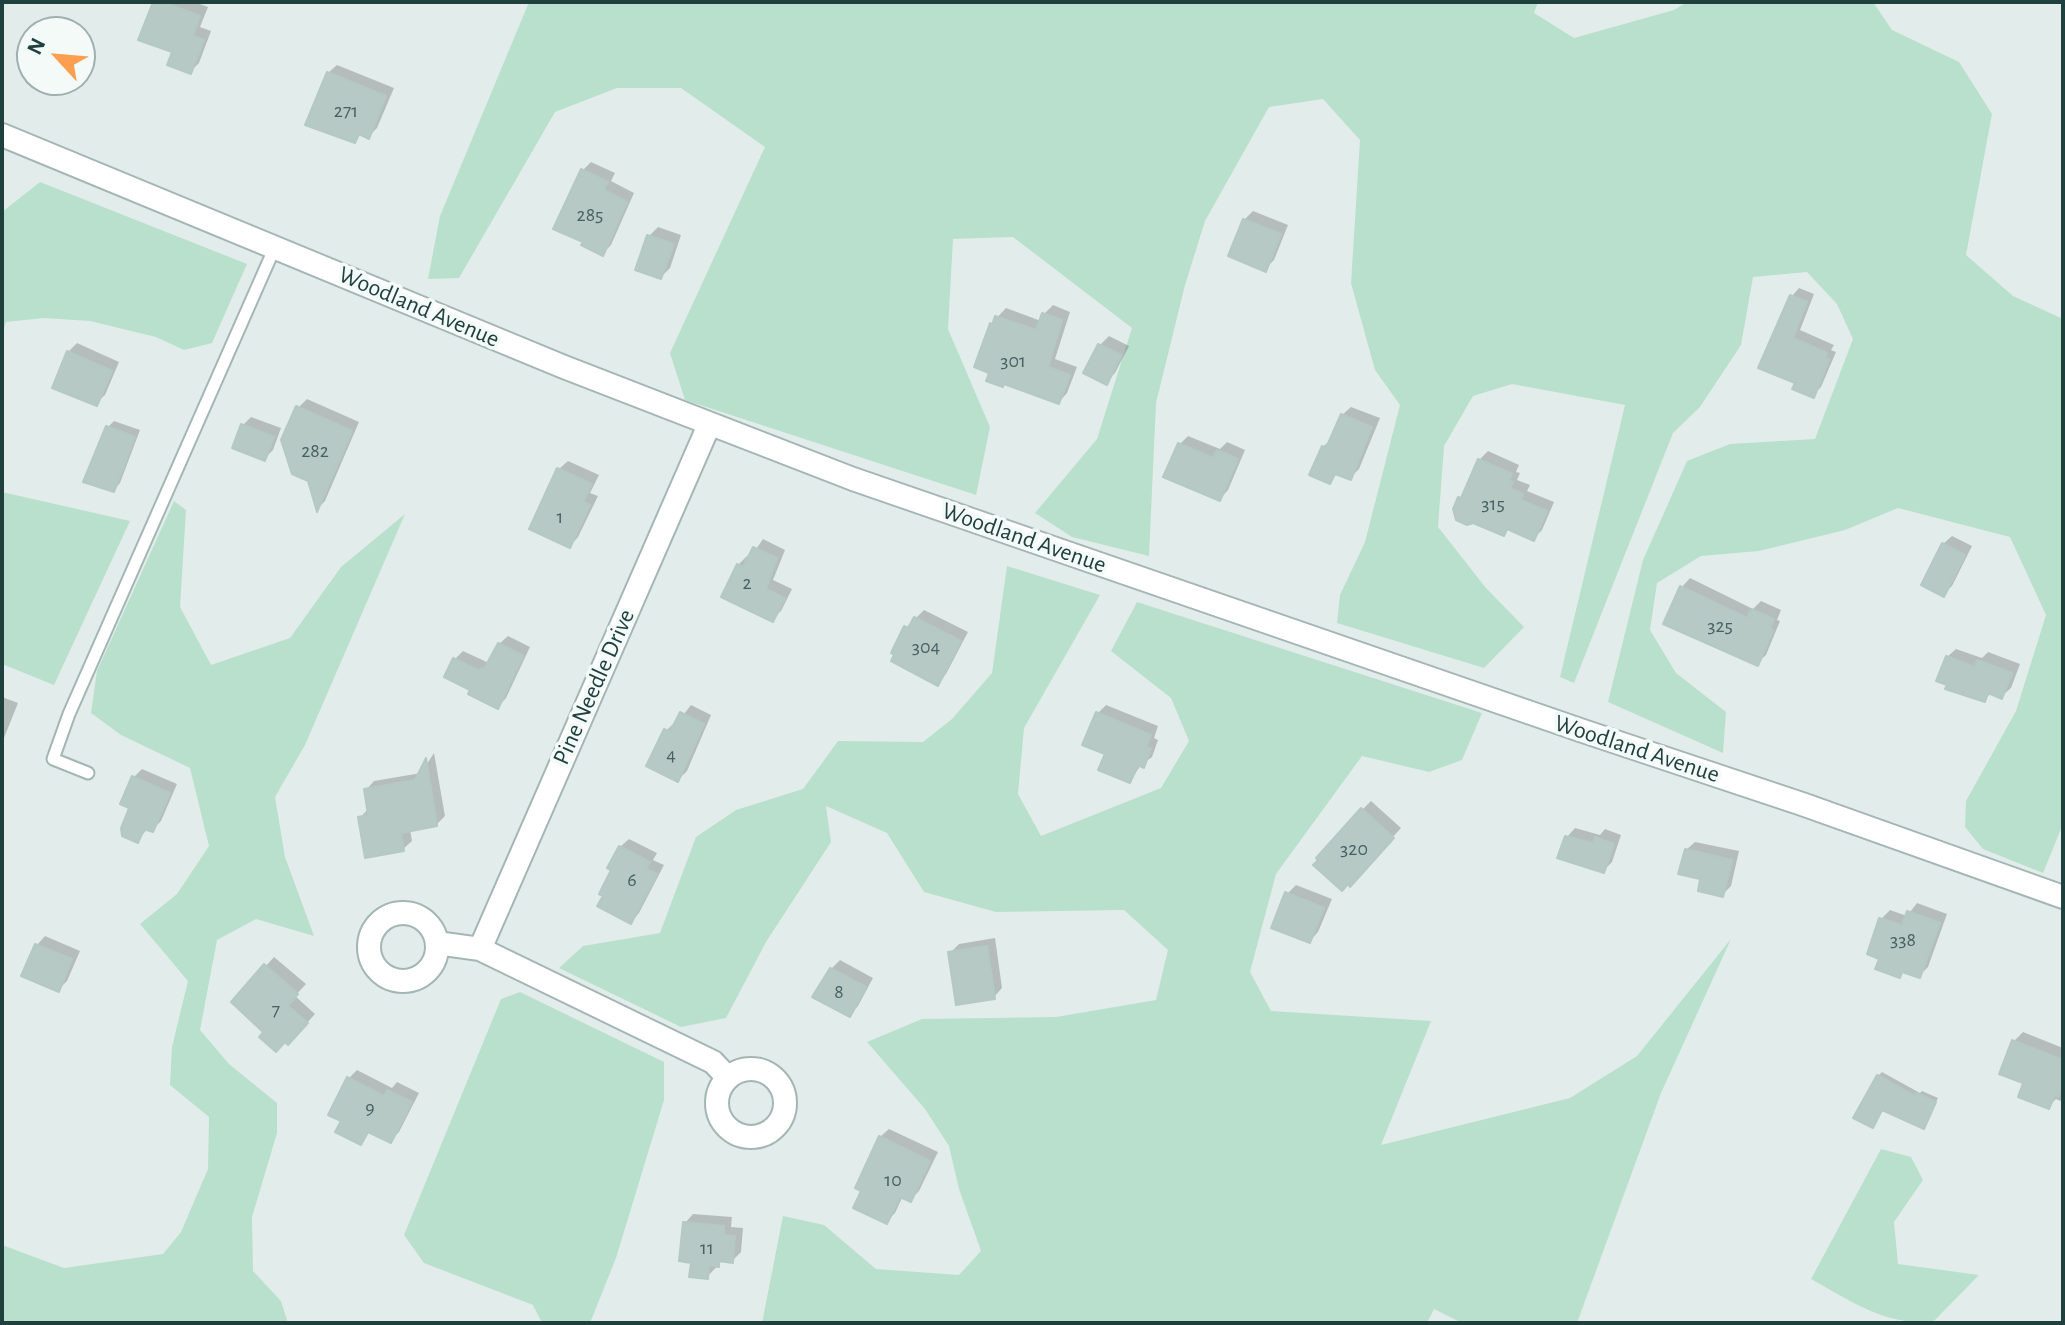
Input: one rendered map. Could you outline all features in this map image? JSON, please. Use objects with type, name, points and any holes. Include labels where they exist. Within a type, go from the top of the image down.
[{"type":"street","name":"Woodland Avenue","points":[[2,135],[709,425],[853,479],[1802,804],[2063,897]]},
{"type":"street","name":"Pine Needle Drive","points":[[480,949],[709,425]]},
{"type":"street","points":[[437,943],[480,949],[713,1062],[728,1078]]},
{"type":"lane","points":[[88,773],[53,759],[69,714],[276,247]]},
{"type":"green space","points":[[529,2],[1538,2],[1534,13],[1574,38],[1674,10],[1687,2],[1873,2],[1892,30],[1959,62],[1992,114],[1966,255],[2013,296],[2063,319],[2063,824],[2043,873],[1983,849],[1965,827],[1966,801],[2016,711],[2046,615],[2010,537],[1898,508],[1845,530],[1759,551],[1701,556],[1657,583],[1650,630],[1676,673],[1726,712],[1723,753],[1608,702],[1643,560],[1687,461],[1730,444],[1815,439],[1853,339],[1837,304],[1807,272],[1753,277],[1741,345],[1700,407],[1673,433],[1574,683],[1560,677],[1625,405],[1512,384],[1473,396],[1444,446],[1438,527],[1486,588],[1524,627],[1484,668],[1337,623],[1340,595],[1365,542],[1400,405],[1375,370],[1351,283],[1360,140],[1323,99],[1269,107],[1205,221],[1185,285],[1156,403],[1149,556],[1072,537],[1035,513],[1097,439],[1132,328],[1013,237],[953,239],[948,329],[990,427],[976,495],[685,400],[670,353],[765,147],[681,88],[617,88],[555,112],[459,278],[428,279],[440,216]]},
{"type":"green space","points":[[40,182],[247,264],[212,343],[184,350],[156,337],[90,321],[44,318],[6,322],[2,335],[2,212]]},
{"type":"green space","points":[[2,492],[130,521],[54,685],[2,664]]},
{"type":"green space","points":[[174,501],[186,510],[180,607],[211,665],[290,638],[341,567],[405,514],[305,745],[275,797],[285,857],[314,936],[256,919],[217,940],[200,1030],[229,1064],[277,1103],[277,1133],[252,1217],[253,1271],[281,1301],[288,1323],[2,1323],[2,1245],[64,1268],[163,1254],[181,1232],[208,1169],[209,1117],[170,1085],[172,1047],[188,981],[140,924],[177,894],[209,846],[190,768],[121,735],[91,713],[97,671]]},
{"type":"green space","points":[[1007,566],[1100,595],[1024,728],[1018,794],[1041,836],[1161,788],[1189,741],[1171,698],[1111,651],[1137,602],[1482,713],[1462,760],[1429,772],[1362,756],[1276,874],[1250,972],[1271,1011],[1431,1021],[1381,1145],[1570,1098],[1637,1056],[1731,939],[1661,1093],[1577,1323],[1462,1323],[1434,1309],[1427,1323],[762,1323],[783,1216],[824,1225],[876,1269],[959,1275],[981,1251],[959,1189],[949,1146],[925,1109],[867,1042],[922,1019],[1056,1017],[1156,1000],[1168,950],[1124,910],[996,912],[924,892],[887,833],[826,806],[831,842],[766,942],[726,1018],[681,1027],[559,968],[583,946],[660,933],[696,837],[736,810],[803,789],[838,741],[923,742],[952,719],[992,673]]},
{"type":"green space","points":[[520,992],[664,1062],[664,1100],[616,1258],[590,1323],[542,1323],[533,1305],[424,1263],[404,1235],[501,999]]},
{"type":"green space","points":[[1881,1149],[1911,1157],[1923,1180],[1894,1222],[1898,1264],[1979,1275],[1932,1323],[1898,1320],[1883,1315],[1811,1279]]},
{"type":"building","points":[[153,2],[163,2],[200,16],[193,36],[204,40],[191,74],[167,65],[172,52],[138,40]]},
{"type":"building","points":[[327,72],[386,96],[369,139],[359,134],[355,143],[305,125]]},
{"type":"building","points":[[581,169],[608,182],[604,190],[627,202],[603,256],[581,245],[583,242],[553,229]]},
{"type":"building","points":[[1243,219],[1281,234],[1266,272],[1228,256]]},
{"type":"building","points":[[647,235],[674,244],[661,279],[635,270]]},
{"type":"building","points":[[1790,295],[1807,302],[1793,338],[1827,353],[1825,358],[1829,360],[1814,398],[1792,389],[1795,383],[1758,368]]},
{"type":"building","points":[[1042,313],[1062,320],[1048,367],[1070,375],[1059,404],[1004,384],[1003,387],[986,381],[989,373],[974,367],[995,316],[1036,330]]},
{"type":"building","points":[[1098,344],[1121,355],[1107,385],[1083,373]]},
{"type":"building","points":[[67,351],[112,371],[97,406],[52,388]]},
{"type":"building","points":[[296,406],[352,431],[317,512],[308,481],[292,474],[281,440]]},
{"type":"building","points":[[1341,414],[1372,427],[1351,480],[1335,474],[1330,484],[1309,475],[1322,446],[1326,448]]},
{"type":"building","points":[[241,424],[274,437],[265,461],[232,448]]},
{"type":"building","points":[[106,426],[135,437],[114,492],[83,482]]},
{"type":"building","points":[[1178,443],[1213,458],[1217,450],[1238,459],[1220,501],[1163,477]]},
{"type":"building","points":[[1478,459],[1512,474],[1510,488],[1523,494],[1520,500],[1547,511],[1534,541],[1507,529],[1504,536],[1473,523],[1467,525],[1456,520],[1453,509]]},
{"type":"building","points":[[557,468],[592,484],[583,502],[590,505],[570,548],[529,529]]},
{"type":"building","points":[[1942,543],[1965,555],[1944,597],[1921,585]]},
{"type":"building","points":[[753,547],[777,558],[766,589],[785,598],[773,622],[721,597],[737,564],[743,567]]},
{"type":"building","points":[[1680,586],[1747,618],[1751,609],[1774,619],[1770,628],[1773,630],[1758,666],[1663,624]]},
{"type":"building","points":[[914,617],[961,641],[938,686],[891,661],[894,655],[891,653],[904,626],[908,628]]},
{"type":"building","points":[[498,643],[523,656],[498,709],[444,677],[453,658],[480,671],[484,669]]},
{"type":"building","points":[[1946,656],[1975,667],[1977,660],[2012,673],[2002,699],[1988,693],[1985,702],[1945,689],[1947,685],[1936,681]]},
{"type":"building","points":[[680,712],[704,724],[678,782],[646,766],[664,729],[670,732]]},
{"type":"building","points":[[1096,712],[1151,735],[1146,747],[1151,749],[1144,768],[1138,765],[1130,783],[1098,770],[1105,754],[1082,745]]},
{"type":"building","points":[[426,758],[437,826],[401,833],[404,851],[365,858],[358,817],[368,815],[364,789],[415,780]]},
{"type":"building","points":[[132,776],[170,793],[153,832],[144,829],[138,843],[122,836],[121,828],[129,808],[120,804]]},
{"type":"building","points":[[1361,808],[1394,838],[1350,887],[1348,884],[1342,891],[1313,865]]},
{"type":"building","points":[[1565,836],[1593,843],[1595,837],[1614,844],[1604,873],[1557,858]]},
{"type":"building","points":[[619,846],[650,862],[646,869],[657,874],[631,924],[597,906],[603,896],[599,894],[611,870],[607,868]]},
{"type":"building","points":[[1685,849],[1732,860],[1723,897],[1698,891],[1700,879],[1678,874]]},
{"type":"building","points":[[1285,892],[1324,908],[1310,943],[1271,928]]},
{"type":"building","points":[[1907,911],[1940,923],[1920,978],[1902,972],[1900,978],[1875,969],[1879,959],[1867,954],[1879,918],[1902,925]]},
{"type":"building","points":[[35,944],[72,959],[59,992],[21,976]]},
{"type":"building","points":[[987,946],[995,999],[956,1005],[948,952]]},
{"type":"building","points":[[264,964],[298,994],[288,1006],[308,1023],[288,1045],[285,1042],[276,1052],[259,1037],[263,1032],[231,1002]]},
{"type":"building","points":[[830,968],[866,987],[850,1017],[812,997]]},
{"type":"building","points":[[2012,1040],[2063,1060],[2063,1084],[2049,1109],[2018,1097],[2023,1083],[1999,1074]]},
{"type":"building","points":[[1877,1075],[1915,1096],[1916,1093],[1936,1102],[1924,1129],[1882,1110],[1873,1128],[1853,1118]]},
{"type":"building","points":[[347,1077],[384,1096],[387,1090],[412,1102],[391,1143],[368,1132],[361,1145],[335,1132],[341,1121],[328,1115]]},
{"type":"building","points":[[879,1136],[930,1161],[911,1202],[900,1197],[887,1224],[853,1208],[861,1191],[855,1188]]},
{"type":"building","points":[[683,1222],[724,1226],[724,1235],[735,1236],[733,1263],[719,1261],[719,1267],[709,1266],[708,1279],[689,1277],[691,1263],[679,1261]]}]
